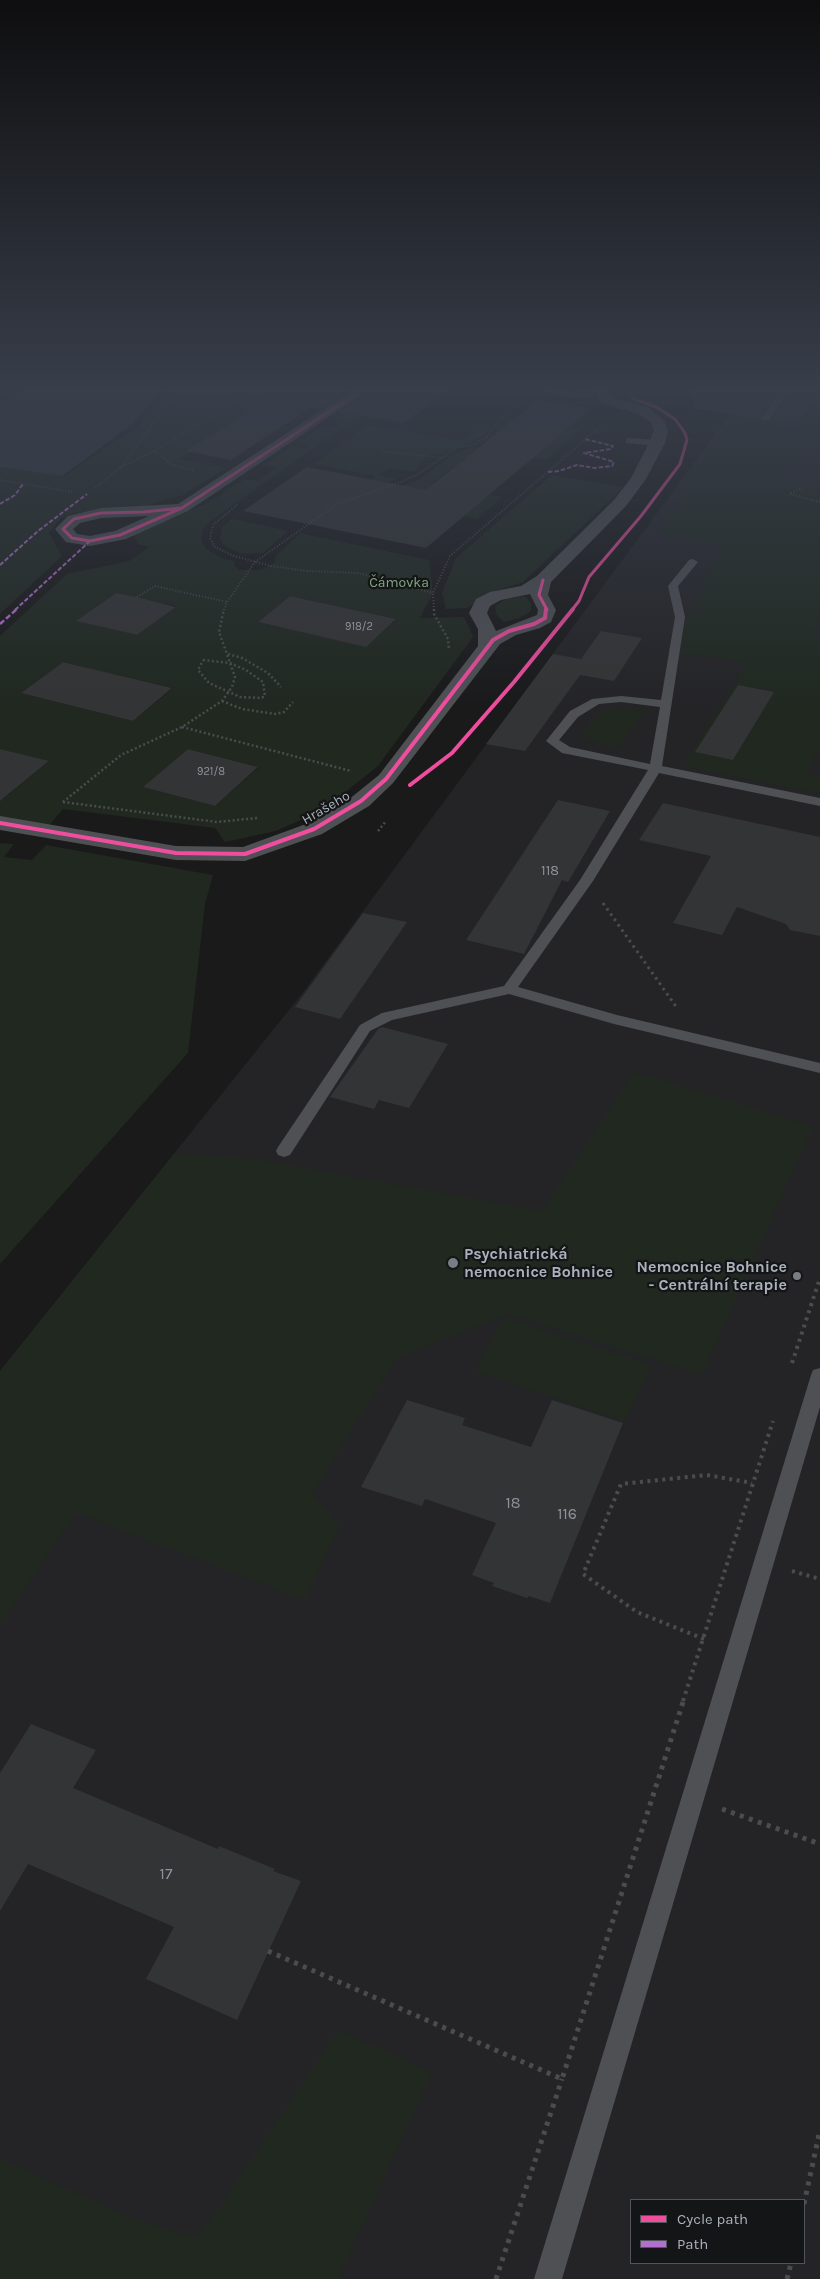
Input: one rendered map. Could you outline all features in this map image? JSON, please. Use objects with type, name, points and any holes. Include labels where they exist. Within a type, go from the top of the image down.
[{"type":"street","points":[[182,508],[144,512],[101,513],[74,520],[64,529],[72,538],[90,541],[120,535],[182,508],[200,496]]},
{"type":"street","points":[[487,645],[487,629],[478,613],[482,603],[496,596],[526,590],[543,580],[626,496]]},
{"type":"street","name":"Hrašeho","points":[[0,823],[176,853],[245,854],[287,840],[338,816],[386,779],[487,645],[500,635],[534,624],[545,618],[547,610],[539,595],[543,580]]},
{"type":"lane","points":[[509,988],[586,880],[656,767],[680,617],[673,586],[693,562]]},
{"type":"lane","points":[[666,704],[621,699],[596,701],[574,714],[552,741],[566,750],[820,802]]},
{"type":"lane","points":[[284,1151],[366,1028],[387,1016],[509,988],[614,1019],[698,1037],[820,1068]]},
{"type":"lane","points":[[548,2279],[819,1380]]},
{"type":"path","points":[[259,818],[218,822],[63,802],[121,755],[182,726],[222,701],[235,677],[219,632],[227,602],[255,562],[336,504],[359,496]]},
{"type":"path","points":[[799,496],[820,502]]},
{"type":"path","points":[[243,502],[213,525],[210,538],[215,547],[234,556],[255,562],[307,571],[358,573],[433,593]]},
{"type":"path","points":[[137,597],[154,586],[227,602]]},
{"type":"path","points":[[227,654],[242,658],[268,673],[281,687]]},
{"type":"path","points":[[203,660],[230,663],[246,670],[263,682],[266,691],[265,696],[251,699],[228,693],[210,683],[198,670],[203,660]]},
{"type":"path","points":[[222,701],[242,709],[275,714],[284,712],[292,702]]},
{"type":"path","points":[[182,726],[356,772],[348,778]]},
{"type":"path","points":[[586,880],[698,1037]]},
{"type":"path","points":[[791,1365],[820,1278]]},
{"type":"path","points":[[496,2279],[704,1639],[776,1410]]},
{"type":"path","points":[[736,1652],[637,1612],[583,1574],[620,1484],[707,1475],[785,1489]]},
{"type":"path","points":[[692,1798],[820,1844]]},
{"type":"path","points":[[268,1951],[562,2079]]},
{"type":"path","points":[[805,2199],[820,2130]]},
{"type":"path","points":[[787,2279],[791,2264]]},
{"type":"shaded area","name":"Psychiatrická nemocnice Bohnice","points":[[669,496],[820,496],[820,2279],[0,2279],[0,1371],[301,995]]},
{"type":"green space","points":[[0,496],[178,496],[145,506],[144,508],[74,513],[61,518],[49,533],[62,556],[0,614]]},
{"type":"green space","name":"Čámovka","points":[[218,496],[245,496],[209,522],[203,529],[201,539],[206,549],[224,559],[234,561],[235,566],[239,570],[260,570],[268,567],[274,563],[276,556],[300,533],[429,560],[433,593],[420,618],[464,617],[473,637],[378,766],[323,810],[276,831],[225,842],[215,828],[63,809],[45,830],[0,822],[0,798],[3,799],[48,762],[0,749],[0,636],[67,574],[129,561],[149,547],[138,544],[133,535],[210,502]],"holes":[[[116,593],[176,606],[176,607],[137,635],[77,621]],[[290,596],[395,619],[396,620],[366,646],[258,622]],[[63,662],[172,688],[172,689],[133,721],[21,693]],[[188,749],[258,767],[258,768],[215,806],[144,787]]]},
{"type":"green space","points":[[372,496],[502,497],[477,519],[367,498]]},
{"type":"green space","points":[[527,496],[614,496],[523,582],[490,593],[467,608],[446,609],[442,593],[456,558]]},
{"type":"green space","points":[[683,496],[820,496],[820,616],[812,633],[820,635],[820,747],[806,774],[820,777],[820,794],[683,766],[746,664],[671,650],[723,545],[660,534]],"holes":[[[738,685],[773,692],[734,760],[695,752]]]},
{"type":"green space","points":[[232,519],[288,531],[263,553],[242,554],[223,545],[220,538],[222,527]]},
{"type":"green space","points":[[525,596],[531,604],[531,611],[520,618],[504,622],[496,614],[495,606],[506,599]]},
{"type":"green space","points":[[607,709],[645,710],[617,749],[583,737],[590,723]]},
{"type":"green space","points":[[0,843],[14,844],[4,857],[32,860],[46,845],[213,875],[205,904],[188,1053],[0,1264]]},
{"type":"green space","points":[[634,1072],[813,1126],[702,1375],[509,1314],[397,1358],[312,1494],[340,1526],[305,1600],[76,1513],[0,1624],[0,1371],[174,1154],[255,1159],[542,1211]]},
{"type":"green space","points":[[504,1317],[651,1365],[625,1422],[475,1371]]},
{"type":"green space","points":[[338,2030],[432,2072],[338,2279],[0,2279],[0,2159],[137,2220],[198,2238]]},
{"type":"building","points":[[264,496],[487,496],[426,548],[243,511]]},
{"type":"building","points":[[116,593],[176,607],[137,635],[76,621]]},
{"type":"building","points":[[290,596],[396,619],[366,647],[258,622]]},
{"type":"building","points":[[601,631],[642,638],[614,681],[580,675],[525,751],[486,744],[553,654],[581,659]]},
{"type":"building","points":[[63,662],[172,688],[133,721],[21,693]]},
{"type":"building","points":[[738,685],[774,692],[733,760],[695,752]]},
{"type":"building","points":[[0,749],[49,761],[0,801]]},
{"type":"building","points":[[188,749],[258,767],[215,806],[143,787]]},
{"type":"building","points":[[558,800],[610,811],[568,882],[562,880],[524,954],[466,940]]},
{"type":"building","points":[[663,803],[820,837],[820,936],[790,930],[786,924],[737,907],[722,935],[673,923],[711,856],[639,840]]},
{"type":"building","points":[[363,913],[407,922],[340,1019],[295,1007]]},
{"type":"building","points":[[382,1027],[448,1044],[409,1108],[379,1100],[374,1109],[330,1097],[378,1029]]},
{"type":"building","points":[[407,1400],[465,1418],[462,1425],[531,1447],[552,1400],[623,1423],[550,1603],[529,1596],[527,1598],[492,1586],[494,1583],[472,1575],[496,1523],[425,1499],[422,1506],[361,1487]]},
{"type":"building","points":[[31,1724],[96,1750],[73,1788],[218,1849],[219,1846],[275,1869],[273,1871],[301,1881],[237,2020],[146,1979],[174,1927],[28,1864],[0,1911],[0,1773]]},
{"type":"marked path","points":[[0,504],[13,496]]},
{"type":"marked path","points":[[0,565],[38,531],[84,496]]},
{"type":"marked path","points":[[0,624],[90,541]]},
{"type":"cycle path","points":[[182,508],[200,496]]},
{"type":"cycle path","points":[[410,785],[452,753],[514,682],[579,601],[589,577],[656,496]]},
{"type":"cycle path","points":[[182,508],[120,535],[90,541],[72,538],[63,529],[74,519],[101,513],[144,512],[182,508]]},
{"type":"cycle path","points":[[0,823],[176,853],[245,854],[314,829],[361,801],[386,779],[493,640],[509,631],[534,624],[545,618],[547,610],[539,595],[543,580]]},
{"type":"place","name":"Psychiatrická nemocnice Bohnice","points":[[453,1263]]},
{"type":"place","name":"Nemocnice Bohnice - Centrální terapie","points":[[797,1276]]}]
